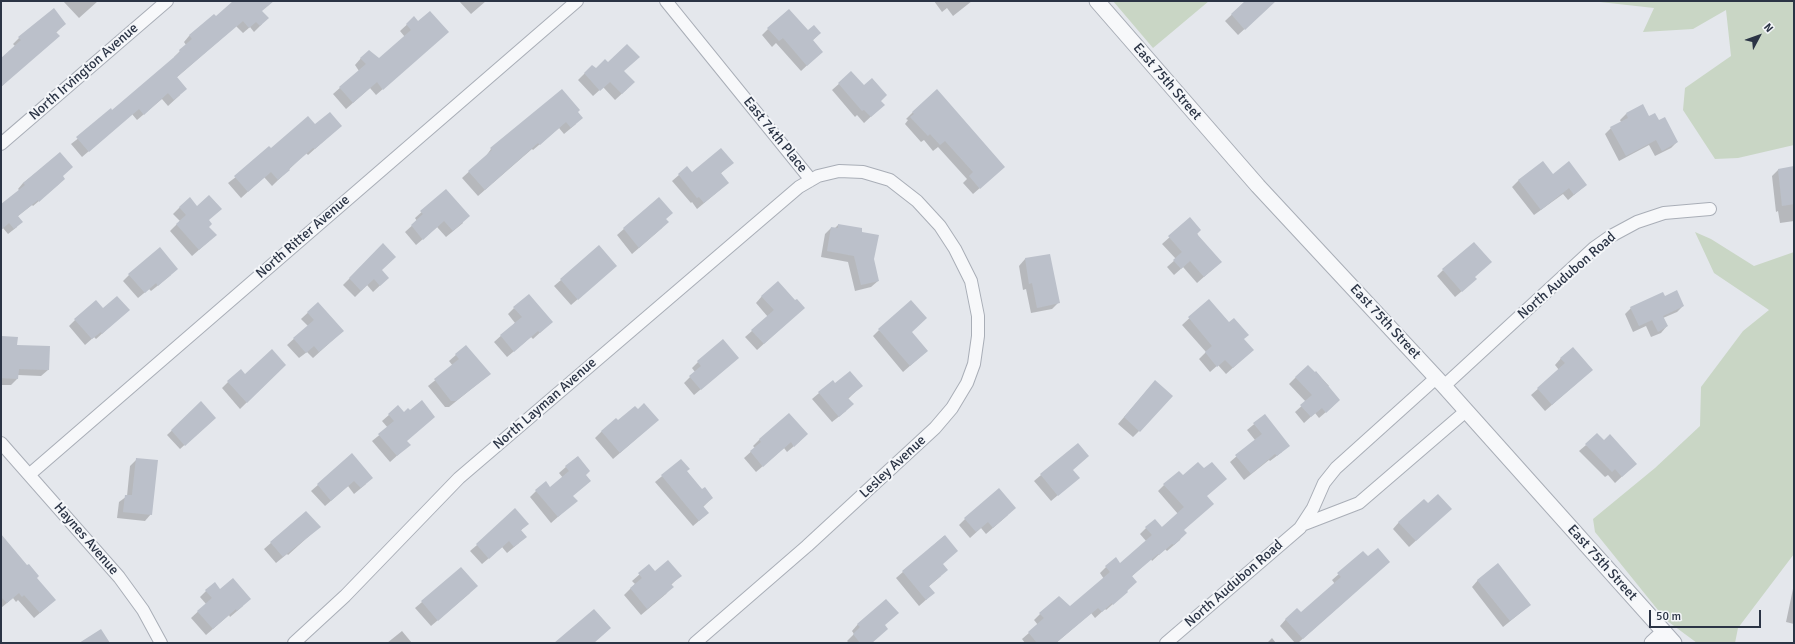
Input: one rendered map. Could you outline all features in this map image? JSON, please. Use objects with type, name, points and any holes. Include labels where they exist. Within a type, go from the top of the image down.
[{"type":"street","name":"North Irvington Avenue","points":[[1,144],[167,1]]},
{"type":"street","name":"North Ritter Avenue","points":[[30,474],[576,1]]},
{"type":"street","name":"East 74th Place","points":[[666,1],[811,180],[832,173],[853,171],[890,180],[917,200],[948,238]]},
{"type":"street","name":"East 75th Street","points":[[1097,1],[1258,186],[1466,410],[1669,638]]},
{"type":"street","name":"North Layman Avenue","points":[[294,643],[345,596],[459,478],[772,209],[799,187],[811,180]]},
{"type":"street","name":"North Audubon Road","points":[[1166,643],[1302,526],[1313,508],[1324,483],[1336,468],[1440,382],[1594,248],[1611,236],[1636,222],[1664,213],[1710,209]]},
{"type":"street","name":"Lesley Avenue","points":[[695,643],[808,546],[935,428],[960,396],[975,357],[978,336],[978,316],[971,281],[948,238]]},
{"type":"street","name":"North Audubon Road","points":[[1302,526],[1359,503],[1466,410]]},
{"type":"street","name":"Haynes Avenue","points":[[1,443],[30,474],[119,577],[143,610],[160,643]]},
{"type":"street","points":[[1652,643],[1669,638]]},
{"type":"green space","points":[[1113,1],[1209,1],[1153,48]]},
{"type":"green space","points":[[1591,1],[1794,1],[1794,145],[1738,158],[1715,159],[1683,110],[1685,88],[1731,56],[1726,10],[1693,29],[1643,32],[1654,8]]},
{"type":"green space","points":[[1695,232],[1711,239],[1754,266],[1794,252],[1794,554],[1738,628],[1735,643],[1697,643],[1666,620],[1595,532],[1593,519],[1655,468],[1700,426],[1701,387],[1743,331],[1769,310],[1714,273]]},
{"type":"building","points":[[233,1],[274,1],[262,11],[269,18],[260,26],[256,22],[249,28],[243,21],[177,77],[187,89],[174,100],[168,93],[144,115],[139,109],[89,152],[76,137],[111,108],[112,110],[180,52],[179,50],[192,39],[189,35],[214,14],[216,16]]},
{"type":"building","points":[[1245,1],[1276,1],[1245,30],[1231,14]]},
{"type":"building","points":[[54,8],[66,24],[56,32],[60,36],[1,87],[1,58],[21,40],[18,37]]},
{"type":"building","points":[[789,9],[808,30],[814,25],[821,33],[813,40],[823,52],[807,66],[783,38],[779,41],[767,28]]},
{"type":"building","points":[[430,11],[449,32],[383,90],[377,82],[353,103],[339,87],[366,64],[360,58],[369,50],[379,58],[411,30],[406,24],[414,16],[418,21]]},
{"type":"building","points":[[627,44],[640,57],[624,71],[635,82],[622,94],[610,82],[600,91],[584,73],[592,65],[596,68],[605,59],[608,62]]},
{"type":"building","points":[[851,71],[864,85],[872,78],[887,95],[881,101],[885,105],[871,117],[864,110],[862,111],[838,83]]},
{"type":"building","points":[[562,89],[580,110],[578,112],[583,118],[571,128],[566,122],[540,145],[538,143],[485,190],[468,171],[492,150],[490,148]]},
{"type":"building","points":[[937,89],[1005,167],[980,189],[969,176],[973,172],[945,141],[940,145],[930,134],[928,136],[910,117],[914,114],[912,112]]},
{"type":"building","points":[[1643,104],[1649,116],[1655,113],[1659,120],[1665,117],[1678,142],[1662,151],[1656,140],[1626,156],[1610,127],[1628,118],[1626,113]]},
{"type":"building","points":[[330,112],[342,126],[315,149],[313,148],[278,180],[271,172],[248,192],[234,176],[269,146],[271,148],[308,116],[315,124]]},
{"type":"building","points":[[721,148],[734,163],[721,173],[729,183],[704,203],[699,197],[697,198],[678,174],[687,166],[692,172]]},
{"type":"building","points":[[60,152],[73,167],[63,176],[65,179],[39,202],[38,200],[18,216],[23,222],[14,229],[9,223],[1,230],[1,204],[25,185],[23,183]]},
{"type":"building","points":[[1543,161],[1553,174],[1569,161],[1587,185],[1574,195],[1569,188],[1541,210],[1518,180]]},
{"type":"building","points":[[1794,166],[1794,204],[1782,206],[1778,169]]},
{"type":"building","points":[[446,189],[470,216],[453,231],[444,221],[423,240],[411,225],[423,214],[420,211]]},
{"type":"building","points":[[209,195],[222,209],[209,220],[212,224],[209,227],[217,235],[199,250],[176,224],[186,215],[179,207],[190,197],[197,206]]},
{"type":"building","points":[[659,197],[673,213],[666,219],[669,222],[639,248],[623,228]]},
{"type":"building","points":[[1190,217],[1201,230],[1197,234],[1222,262],[1204,277],[1190,261],[1181,269],[1173,260],[1182,252],[1168,236]]},
{"type":"building","points":[[838,224],[862,228],[862,232],[879,235],[874,259],[879,281],[861,285],[854,256],[827,251],[831,227],[838,228]]},
{"type":"building","points":[[1474,242],[1492,262],[1475,277],[1477,279],[1462,292],[1442,269]]},
{"type":"building","points":[[383,243],[396,257],[382,270],[389,278],[380,286],[374,279],[361,291],[349,278]]},
{"type":"building","points":[[599,245],[617,266],[578,300],[560,279]]},
{"type":"building","points":[[160,247],[178,269],[158,286],[156,283],[145,293],[128,274]]},
{"type":"building","points":[[1050,254],[1060,303],[1037,308],[1032,283],[1029,284],[1025,258]]},
{"type":"building","points":[[778,281],[795,300],[797,299],[805,308],[764,344],[751,330],[774,310],[761,296]]},
{"type":"building","points":[[1677,290],[1684,306],[1663,316],[1668,326],[1658,332],[1652,320],[1639,326],[1630,307],[1663,292],[1665,296]]},
{"type":"building","points":[[529,294],[553,322],[540,333],[538,331],[514,352],[500,335],[522,317],[513,307]]},
{"type":"building","points":[[117,296],[130,310],[102,334],[101,332],[92,339],[74,319],[96,300],[103,308]]},
{"type":"building","points":[[1209,299],[1229,322],[1234,318],[1249,335],[1244,339],[1254,350],[1233,368],[1225,360],[1217,367],[1205,352],[1212,346],[1188,317]]},
{"type":"building","points":[[911,300],[927,318],[912,332],[928,351],[910,366],[878,329]]},
{"type":"building","points":[[318,302],[344,331],[319,352],[314,346],[306,353],[293,338],[314,320],[307,312]]},
{"type":"building","points":[[2,336],[18,337],[17,345],[50,346],[49,370],[19,369],[18,379],[1,378]]},
{"type":"building","points":[[723,339],[739,358],[701,390],[689,376],[701,366],[697,361]]},
{"type":"building","points":[[466,345],[491,374],[456,401],[451,401],[434,379],[459,359],[455,354]]},
{"type":"building","points":[[1573,347],[1593,370],[1552,405],[1537,388],[1565,363],[1560,358]]},
{"type":"building","points":[[272,349],[286,365],[247,403],[227,381],[241,369],[245,374]]},
{"type":"building","points":[[1308,365],[1315,372],[1316,371],[1340,400],[1326,413],[1322,408],[1311,417],[1300,405],[1312,395],[1295,377]]},
{"type":"building","points":[[850,371],[863,386],[848,398],[854,404],[839,417],[818,392],[833,380],[835,383]]},
{"type":"building","points":[[1155,380],[1173,396],[1140,432],[1124,417]]},
{"type":"building","points":[[422,400],[435,417],[407,441],[411,445],[397,456],[378,434],[394,421],[388,414],[398,405],[404,412],[408,408],[410,410]]},
{"type":"building","points":[[201,401],[216,418],[185,446],[171,430]]},
{"type":"building","points":[[644,403],[659,420],[620,453],[601,431],[616,418],[618,420],[635,406],[638,409]]},
{"type":"building","points":[[789,413],[808,434],[794,447],[791,442],[763,467],[750,451],[761,442],[759,439]]},
{"type":"building","points":[[1265,414],[1290,446],[1277,456],[1275,454],[1251,474],[1235,455],[1262,434],[1253,423]]},
{"type":"building","points":[[1597,433],[1604,440],[1610,434],[1637,464],[1622,477],[1615,469],[1612,472],[1585,444]]},
{"type":"building","points":[[1078,443],[1089,456],[1073,470],[1080,478],[1058,496],[1040,474]]},
{"type":"building","points":[[352,453],[373,478],[361,488],[354,481],[331,501],[317,484]]},
{"type":"building","points":[[578,456],[590,471],[586,475],[591,481],[573,496],[578,501],[558,517],[535,490],[546,481],[550,487],[569,471],[565,466]]},
{"type":"building","points":[[136,458],[158,460],[152,515],[123,512],[125,495],[132,495]]},
{"type":"building","points":[[681,459],[690,469],[687,471],[702,489],[705,487],[713,498],[703,506],[709,513],[699,521],[661,475]]},
{"type":"building","points":[[1198,462],[1204,468],[1212,462],[1227,479],[1207,496],[1214,504],[1184,530],[1187,533],[1174,545],[1172,544],[1159,555],[1158,554],[1132,576],[1137,582],[1113,605],[1112,603],[1102,612],[1098,608],[1056,643],[1037,643],[1028,632],[1044,618],[1039,613],[1059,596],[1070,606],[1110,572],[1105,566],[1116,557],[1120,563],[1152,535],[1145,527],[1155,519],[1162,527],[1184,507],[1163,484],[1179,471],[1183,475]]},
{"type":"building","points":[[999,488],[1016,508],[993,528],[988,522],[976,532],[964,518]]},
{"type":"building","points":[[1438,494],[1452,509],[1416,541],[1398,522],[1424,499],[1428,503]]},
{"type":"building","points":[[515,508],[529,524],[521,530],[527,537],[514,547],[509,541],[489,559],[476,544]]},
{"type":"building","points":[[306,511],[321,527],[283,557],[270,542]]},
{"type":"building","points":[[1,534],[27,565],[29,564],[39,576],[37,578],[56,600],[40,613],[24,595],[22,597],[19,593],[7,603],[1,597]]},
{"type":"building","points":[[945,535],[958,551],[943,564],[948,570],[929,586],[935,593],[926,600],[902,571]]},
{"type":"building","points":[[1378,548],[1390,562],[1303,639],[1285,619],[1297,608],[1301,612],[1341,577],[1337,573],[1363,551],[1368,556]]},
{"type":"building","points":[[668,560],[682,576],[671,584],[674,587],[647,609],[630,588],[642,578],[638,573],[649,564],[655,571]]},
{"type":"building","points":[[1498,563],[1531,605],[1510,621],[1477,580]]},
{"type":"building","points":[[461,567],[478,586],[438,621],[421,601]]},
{"type":"building","points":[[233,578],[251,599],[237,611],[236,609],[213,629],[197,611],[212,598],[205,590],[215,582],[220,589]]},
{"type":"building","points":[[886,599],[899,613],[885,625],[888,629],[872,643],[860,643],[853,634],[860,627],[857,624]]},
{"type":"building","points":[[594,609],[611,628],[594,643],[554,643]]},
{"type":"building","points":[[101,629],[110,643],[79,643]]}]
